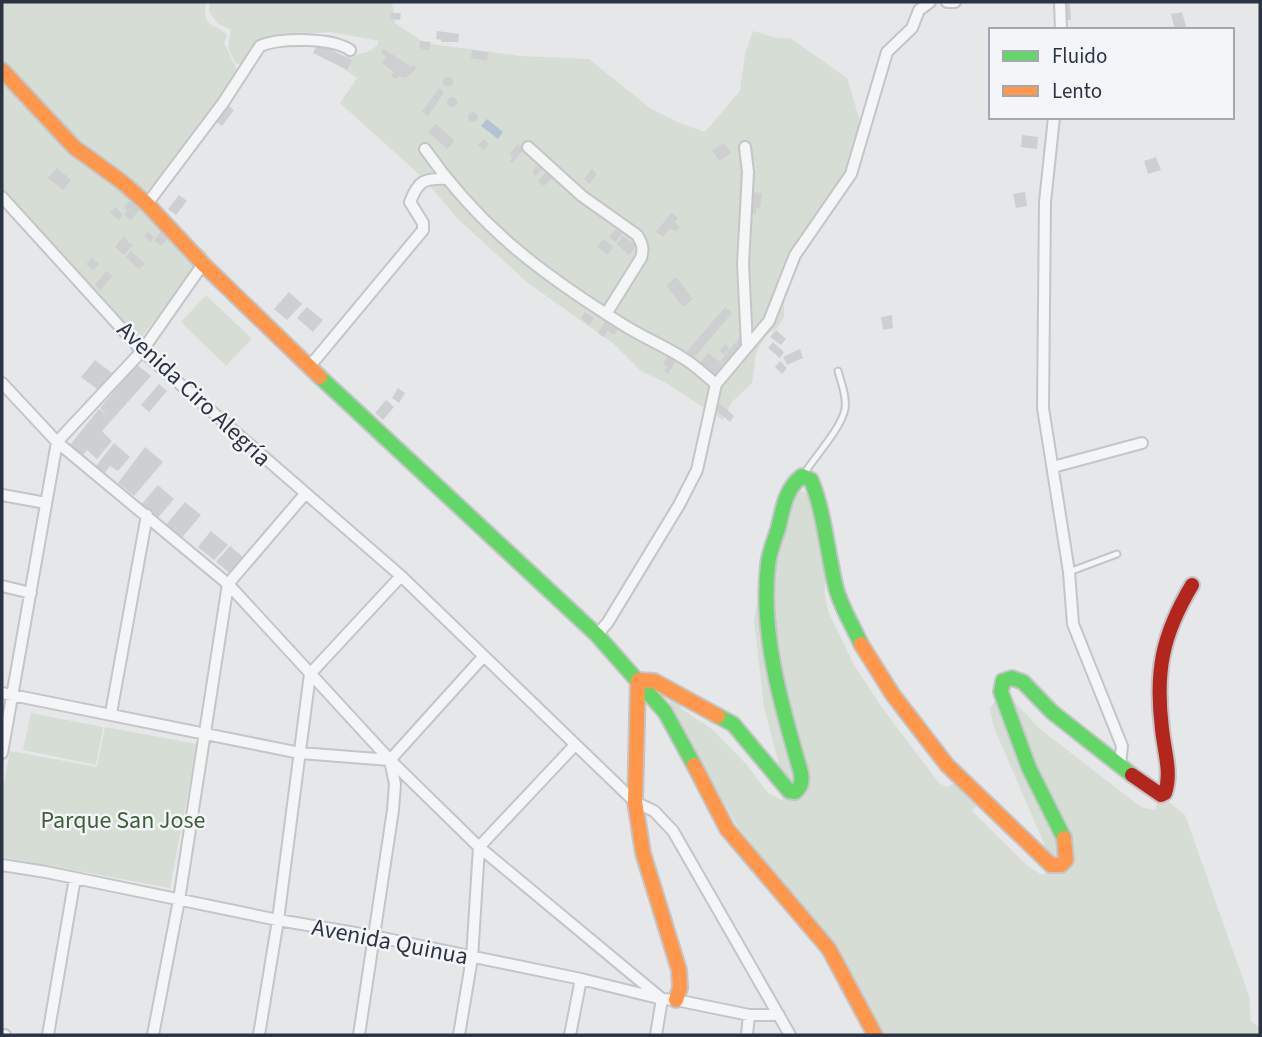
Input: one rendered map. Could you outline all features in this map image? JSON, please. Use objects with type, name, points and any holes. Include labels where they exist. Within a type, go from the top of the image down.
[{"type":"street","points":[[597,635],[608,622],[680,505],[697,470],[716,384],[769,321],[794,256],[851,174],[887,52],[912,27],[919,10],[930,2]]},
{"type":"street","points":[[947,2],[955,2]]},
{"type":"street","points":[[1060,2],[1061,28]]},
{"type":"street","points":[[147,204],[223,103],[260,46],[306,40],[350,50]]},
{"type":"street","points":[[2,70],[74,147],[147,204],[203,264],[597,635],[638,680],[665,712],[727,829],[829,949],[875,1035]]},
{"type":"street","points":[[1054,119],[1045,214],[1043,395],[1069,572],[1073,624],[1122,746],[1120,765]]},
{"type":"street","points":[[527,147],[582,196],[637,235],[642,242],[641,258],[606,314]]},
{"type":"street","points":[[745,147],[748,172],[743,264],[747,345]]},
{"type":"street","points":[[425,149],[446,179],[503,240],[548,275],[606,314],[683,358],[716,384]]},
{"type":"street","points":[[310,366],[423,230],[424,223],[410,202],[419,185],[427,179],[446,179]]},
{"type":"street","name":"Avenida Ciro Alegría","points":[[4,203],[142,351],[401,576],[635,802],[654,811],[673,831],[790,1035]]},
{"type":"street","points":[[2,753],[8,694],[31,593],[57,442],[142,351],[203,264]]},
{"type":"street","points":[[2,383],[57,442],[228,584],[390,760],[479,847],[669,999]]},
{"type":"street","points":[[1053,467],[1142,443]]},
{"type":"street","points":[[638,680],[654,681],[733,724],[789,791],[795,792],[799,789],[803,782],[802,773],[786,717],[767,598],[768,564],[783,505],[792,485],[802,476],[811,480],[820,502],[825,541],[843,608],[892,695],[947,765],[1051,865],[1061,865],[1066,860],[1066,847],[1055,818],[1034,778],[1001,692],[1003,681],[1012,678],[1023,682],[1052,712],[1161,795],[1168,789],[1169,781],[1158,702],[1163,647],[1167,633],[1192,585]]},
{"type":"street","points":[[153,1035],[179,900],[228,584],[305,494]]},
{"type":"street","points":[[2,495],[46,503]]},
{"type":"street","points":[[111,713],[147,515]]},
{"type":"street","points":[[259,1035],[278,920],[310,674],[401,576]]},
{"type":"street","points":[[2,586],[31,593]]},
{"type":"street","points":[[390,760],[483,657]]},
{"type":"street","points":[[638,680],[635,802],[643,853],[679,970],[680,988],[669,999],[656,1035]]},
{"type":"street","points":[[8,694],[300,753],[390,760]]},
{"type":"street","points":[[459,1035],[472,958],[479,847],[575,745]]},
{"type":"street","points":[[359,1035],[396,784],[390,760]]},
{"type":"street","name":"Avenida Quinua","points":[[2,865],[278,920],[373,936],[749,1015],[779,1015]]},
{"type":"street","points":[[48,1035],[75,878]]},
{"type":"street","points":[[570,1035],[581,979]]},
{"type":"street","points":[[747,1035],[749,1015]]},
{"type":"lane","points":[[802,476],[837,427],[845,409],[838,371]]},
{"type":"lane","points":[[1069,572],[1117,554]]},
{"type":"green space","points":[[2,2],[206,2],[208,22],[227,35],[224,43],[239,74],[177,160],[140,198],[207,253],[139,340],[2,195]]},
{"type":"green space","points":[[210,2],[392,2],[395,23],[425,43],[520,56],[589,59],[650,108],[705,132],[740,91],[745,54],[753,31],[776,38],[790,38],[847,78],[862,127],[856,158],[789,278],[784,292],[784,317],[777,328],[766,335],[756,353],[752,383],[732,402],[723,420],[666,383],[641,371],[614,344],[528,283],[459,220],[422,177],[340,103],[357,78],[344,69],[346,56],[370,51],[379,41],[331,32],[263,37],[241,64],[236,64],[228,48],[231,30],[217,23],[209,11]]},
{"type":"green space","points":[[206,295],[252,339],[226,366],[181,322]]},
{"type":"green space","points":[[801,491],[814,496],[825,566],[828,611],[854,665],[883,709],[939,783],[947,787],[963,779],[979,802],[972,811],[1028,866],[1042,875],[1055,869],[993,725],[990,708],[998,697],[1008,695],[1040,729],[1141,807],[1155,810],[1160,795],[1185,815],[1249,996],[1251,1021],[1260,1028],[1260,1035],[883,1035],[849,969],[739,829],[672,714],[667,688],[682,709],[713,730],[746,764],[769,794],[782,800],[785,788],[764,707],[754,620],[771,531],[794,496]]},
{"type":"green space","points":[[31,713],[103,727],[96,765],[23,750]]},
{"type":"green space","name":"Parque San Jose","points":[[105,727],[197,744],[170,888],[2,857],[2,795],[10,751],[97,767]]},
{"type":"water","points":[[487,119],[503,132],[498,139],[481,126]]},
{"type":"building","points":[[1063,4],[1070,4],[1071,20],[1064,20]]},
{"type":"building","points":[[1182,12],[1186,28],[1174,28],[1171,14]]},
{"type":"building","points":[[391,13],[401,13],[400,20],[391,19]]},
{"type":"building","points":[[437,31],[459,34],[458,42],[441,42],[436,39]]},
{"type":"building","points":[[420,41],[431,42],[429,50],[419,48]]},
{"type":"building","points":[[318,43],[352,60],[347,70],[313,53]]},
{"type":"building","points":[[384,49],[411,67],[413,65],[417,68],[406,78],[399,76],[396,79],[391,76],[394,72],[382,63],[386,57],[381,53]]},
{"type":"building","points":[[472,50],[488,52],[487,61],[471,58]]},
{"type":"building","points":[[448,77],[453,82],[448,87],[443,82]]},
{"type":"building","points":[[439,88],[444,92],[428,116],[422,112]]},
{"type":"building","points":[[452,97],[456,98],[456,106],[452,107],[448,106],[447,102],[448,98]]},
{"type":"building","points":[[226,104],[234,110],[222,126],[214,120]]},
{"type":"building","points":[[473,112],[477,113],[477,121],[473,122],[469,121],[468,117],[469,113]]},
{"type":"building","points":[[436,124],[455,141],[447,149],[428,132]]},
{"type":"building","points":[[1022,135],[1038,137],[1037,149],[1021,147]]},
{"type":"building","points":[[484,139],[489,144],[484,150],[478,145]]},
{"type":"building","points":[[724,143],[731,153],[719,161],[712,150]]},
{"type":"building","points":[[518,144],[524,149],[512,163],[510,161],[513,157],[510,154]]},
{"type":"building","points":[[1156,157],[1161,170],[1148,174],[1144,161]]},
{"type":"building","points":[[540,163],[544,167],[536,176],[532,172]]},
{"type":"building","points":[[57,168],[71,180],[63,190],[48,178]]},
{"type":"building","points":[[592,169],[597,174],[589,184],[584,179]]},
{"type":"building","points":[[546,172],[552,178],[544,186],[538,181]]},
{"type":"building","points":[[751,192],[762,193],[760,208],[756,208],[756,214],[749,214]]},
{"type":"building","points":[[1025,192],[1027,206],[1016,208],[1013,194]]},
{"type":"building","points":[[179,195],[187,201],[176,215],[168,209]]},
{"type":"building","points":[[129,201],[140,209],[131,220],[124,215],[127,210],[124,208]]},
{"type":"building","points":[[115,207],[123,214],[119,220],[110,213]]},
{"type":"building","points":[[671,213],[678,218],[675,222],[680,227],[676,232],[670,228],[663,237],[656,232]]},
{"type":"building","points":[[163,229],[170,235],[161,246],[154,240]]},
{"type":"building","points":[[616,229],[622,234],[615,242],[609,237]]},
{"type":"building","points":[[148,232],[154,237],[150,242],[144,236]]},
{"type":"building","points":[[124,236],[129,243],[134,244],[124,255],[115,247]]},
{"type":"building","points":[[623,236],[637,245],[629,255],[617,244]]},
{"type":"building","points":[[603,239],[613,247],[607,255],[597,247]]},
{"type":"building","points":[[131,251],[145,264],[139,269],[126,257]]},
{"type":"building","points":[[92,258],[99,264],[93,270],[86,264]]},
{"type":"building","points":[[107,271],[112,276],[100,291],[95,284]]},
{"type":"building","points":[[676,277],[693,299],[683,307],[666,285]]},
{"type":"building","points":[[289,292],[302,304],[287,320],[274,309]]},
{"type":"building","points":[[307,307],[323,320],[313,332],[297,318]]},
{"type":"building","points":[[725,307],[732,313],[692,360],[685,354]]},
{"type":"building","points":[[585,312],[594,318],[589,325],[581,318]]},
{"type":"building","points":[[892,315],[893,328],[883,330],[881,317]]},
{"type":"building","points":[[607,318],[619,327],[614,335],[608,331],[603,337],[598,333]]},
{"type":"building","points":[[776,330],[786,339],[781,345],[770,337]]},
{"type":"building","points":[[742,335],[746,339],[724,363],[720,361]]},
{"type":"building","points":[[773,342],[784,352],[780,358],[768,348]]},
{"type":"building","points":[[725,344],[729,348],[724,355],[720,351]]},
{"type":"building","points":[[800,349],[803,358],[787,365],[783,357]]},
{"type":"building","points":[[708,353],[723,364],[715,375],[700,363]]},
{"type":"building","points":[[669,354],[677,359],[668,374],[664,371],[667,366],[663,364]]},
{"type":"building","points":[[95,360],[112,373],[98,390],[81,377]]},
{"type":"building","points":[[780,361],[787,368],[782,374],[775,367]]},
{"type":"building","points":[[137,365],[151,376],[102,431],[112,441],[97,459],[87,450],[83,455],[70,445],[99,409],[108,416],[100,408]]},
{"type":"building","points":[[159,384],[167,391],[149,412],[141,405]]},
{"type":"building","points":[[398,388],[405,393],[399,403],[392,398]]},
{"type":"building","points":[[386,400],[394,407],[383,420],[375,413]]},
{"type":"building","points":[[720,404],[734,416],[730,422],[716,410]]},
{"type":"building","points":[[114,443],[130,457],[118,471],[110,466],[105,473],[96,466]]},
{"type":"building","points":[[145,447],[163,462],[134,496],[118,483]]},
{"type":"building","points":[[158,485],[174,499],[156,520],[140,506]]},
{"type":"building","points":[[185,502],[201,515],[181,539],[165,526]]},
{"type":"building","points":[[211,531],[228,545],[214,560],[198,547]]},
{"type":"building","points":[[230,546],[244,558],[231,574],[216,562]]},
{"type":"traffic: fast","points":[[320,377],[597,635],[665,712],[694,765]]},
{"type":"traffic: fast","points":[[718,716],[733,724],[789,791],[797,790],[801,783],[801,773],[774,670],[766,591],[769,556],[783,507],[788,493],[802,476],[811,480],[816,493],[836,588],[861,644]]},
{"type":"traffic: fast","points":[[1064,838],[1029,768],[1001,692],[1003,681],[1012,678],[1023,682],[1052,712],[1132,775]]},
{"type":"traffic: slow","points":[[2,70],[74,147],[147,204],[203,264],[320,377]]},
{"type":"traffic: slow","points":[[861,644],[893,695],[947,765],[1051,865],[1061,865],[1066,860],[1064,838]]},
{"type":"traffic: slow","points":[[676,1000],[680,988],[679,970],[643,853],[635,802],[638,680],[654,681],[718,716]]},
{"type":"traffic: slow","points":[[694,765],[727,829],[829,949],[875,1035]]},
{"type":"traffic: jam","points":[[1132,775],[1161,795],[1165,793],[1168,769],[1160,708],[1163,654],[1174,621],[1192,585]]}]
